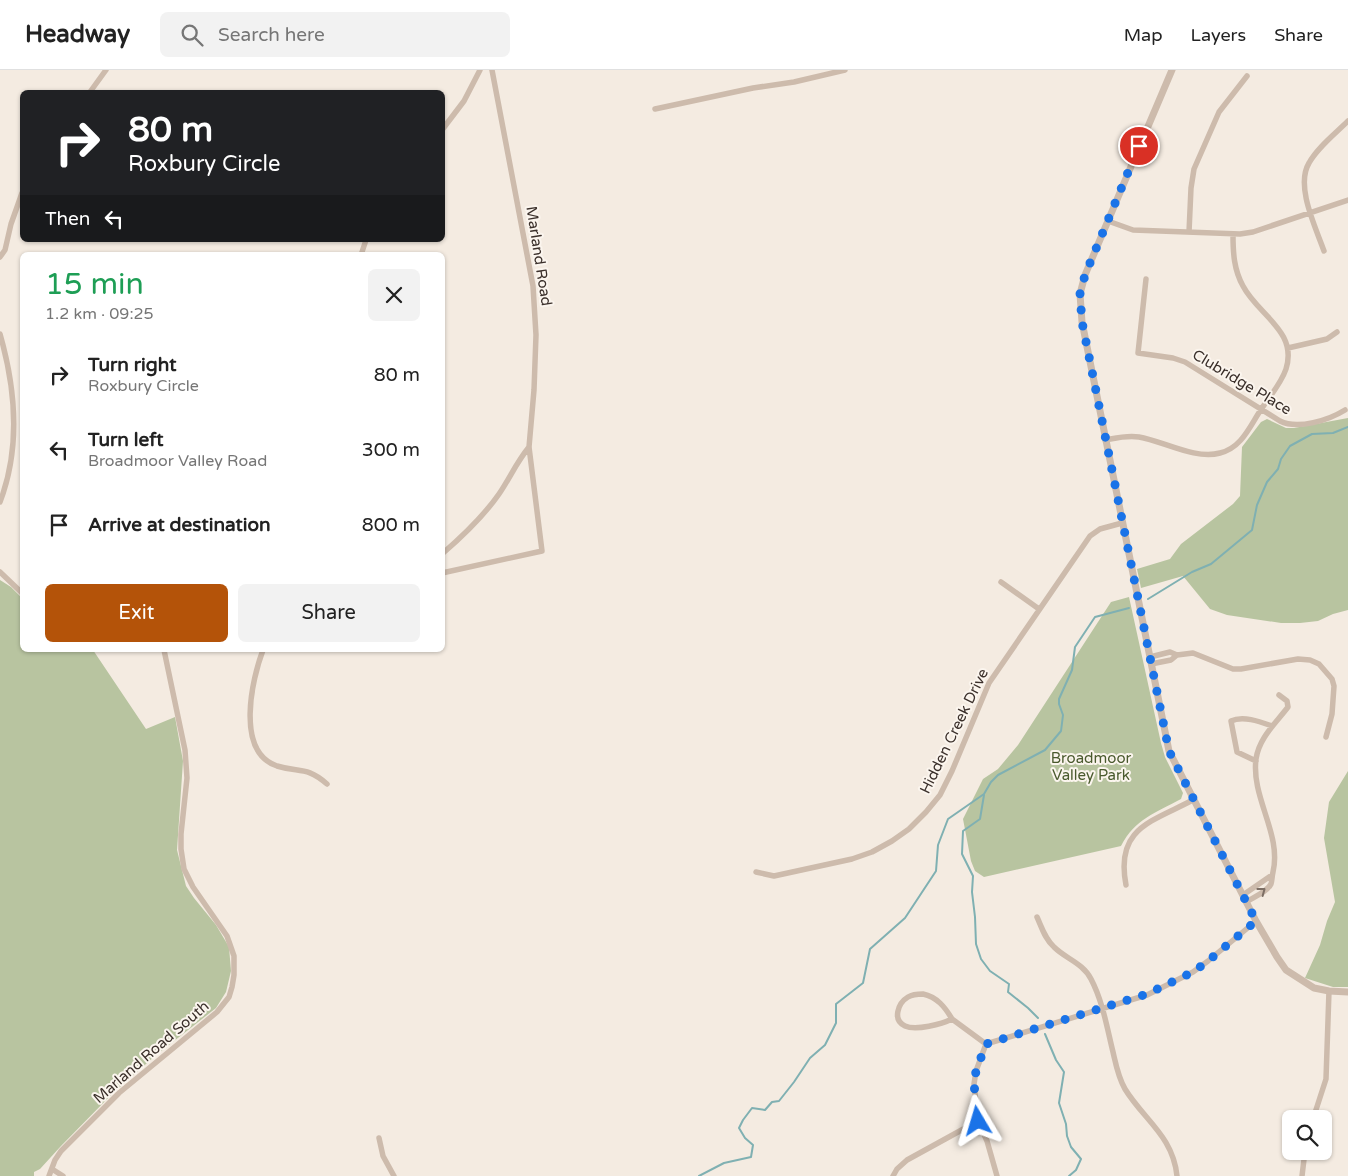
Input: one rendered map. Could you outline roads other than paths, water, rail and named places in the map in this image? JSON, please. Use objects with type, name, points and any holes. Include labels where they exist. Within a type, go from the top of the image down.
[{"type":"street","points":[[91,90],[106,70]]},
{"type":"street","points":[[445,126],[464,101],[480,70]]},
{"type":"street","name":"Marland Road","points":[[445,571],[542,552],[528,447],[534,390],[536,335],[533,286],[492,70]]},
{"type":"street","points":[[655,109],[753,88],[794,82],[844,70]]},
{"type":"street","points":[[1172,70],[1091,258],[1080,294],[1082,322],[1169,751],[1256,921],[1286,970],[1314,988],[1329,992],[1348,992]]},
{"type":"street","points":[[1189,232],[1190,188],[1194,169],[1218,112],[1247,76]]},
{"type":"street","points":[[1324,252],[1304,190],[1306,169],[1312,158],[1348,121]]},
{"type":"street","points":[[0,257],[5,250],[11,224],[20,199]]},
{"type":"street","points":[[1108,221],[1133,230],[1232,235],[1253,232],[1348,200]]},
{"type":"street","points":[[1105,440],[1137,436],[1200,454],[1220,453],[1238,443],[1286,370],[1288,348],[1281,332],[1253,302],[1243,287],[1236,270],[1232,235]]},
{"type":"street","name":"Clubridge Place","points":[[1146,279],[1138,353],[1173,358],[1185,362],[1280,421],[1294,426],[1333,418],[1344,410]]},
{"type":"street","points":[[1288,348],[1327,339],[1337,332]]},
{"type":"street","points":[[0,334],[13,386],[15,415],[12,455],[0,502]]},
{"type":"street","points":[[445,551],[480,519],[500,492],[515,464],[528,447]]},
{"type":"street","name":"Hidden Creek Drive","points":[[756,872],[774,876],[852,859],[872,852],[909,830],[940,794],[952,771],[989,683],[1039,609],[1090,536],[1100,529],[1122,523]]},
{"type":"street","points":[[0,572],[20,591]]},
{"type":"street","points":[[1001,582],[1039,609]]},
{"type":"street","name":"Marland Road South","points":[[50,1176],[61,1151],[119,1093],[217,1012],[229,998],[234,975],[234,956],[227,936],[192,887],[184,869],[181,834],[187,778],[185,750],[164,652]]},
{"type":"street","points":[[262,652],[254,680],[251,704],[252,732],[258,749],[269,762],[277,766],[309,772],[327,784]]},
{"type":"street","points":[[1150,657],[1170,652],[1177,655],[1198,654],[1241,670],[1298,659],[1310,660],[1319,664],[1332,679],[1334,686],[1333,707],[1326,737]]},
{"type":"street","points":[[1152,664],[1171,660],[1177,655]]},
{"type":"street","points":[[1244,898],[1266,878],[1272,876],[1275,862],[1274,846],[1257,781],[1256,760],[1265,735],[1288,704],[1279,695]]},
{"type":"street","points":[[1256,760],[1237,752],[1231,721],[1238,718],[1258,721],[1272,726]]},
{"type":"street","points":[[1126,886],[1123,862],[1125,848],[1136,832],[1144,825],[1193,800]]},
{"type":"street","points":[[1037,917],[1046,938],[1053,946],[1076,962],[1091,978],[1103,1008],[1118,1073],[1125,1089],[1169,1145],[1176,1162],[1178,1176]]},
{"type":"street","points":[[986,1044],[1147,994],[1193,972],[1256,921]]},
{"type":"street","points":[[1316,1110],[1326,1079],[1329,992]]},
{"type":"street","points":[[952,1019],[941,1024],[913,1028],[905,1026],[898,1021],[897,1014],[905,998],[913,994],[931,996],[945,1007],[952,1019],[986,1044]]},
{"type":"street","points":[[986,1044],[976,1071],[974,1084],[978,1121],[987,1141],[997,1176]]},
{"type":"street","points":[[893,1176],[896,1169],[907,1160],[978,1121]]},
{"type":"street","points":[[379,1138],[383,1156],[394,1176]]},
{"type":"street","points":[[1302,1176],[1304,1160]]},
{"type":"street","points":[[52,1169],[64,1176]]},
{"type":"waterway","points":[[1148,599],[1192,572],[1211,564],[1252,530],[1257,505],[1267,482],[1278,469],[1281,459],[1290,446],[1312,434],[1333,433],[1348,427]]},
{"type":"waterway","points":[[699,1176],[724,1163],[751,1157],[753,1145],[745,1138],[739,1128],[743,1120],[752,1108],[765,1110],[772,1102],[779,1101],[810,1058],[825,1045],[836,1023],[836,1004],[863,983],[870,949],[905,918],[936,871],[938,845],[948,819],[984,794],[998,775],[1045,750],[1061,731],[1063,715],[1059,699],[1072,670],[1075,647],[1095,617],[1129,608]]},
{"type":"waterway","points":[[984,795],[980,819],[963,831],[962,854],[973,876],[972,892],[976,944],[981,959],[990,971],[1009,984],[1008,992],[1038,1018]]},
{"type":"waterway","points":[[1045,1034],[1056,1060],[1064,1072],[1059,1103],[1071,1147],[1081,1159],[1076,1170],[1069,1176]]},
{"type":"park label","name":"Broadmoor Valley Park","points":[[1091,766]]}]
